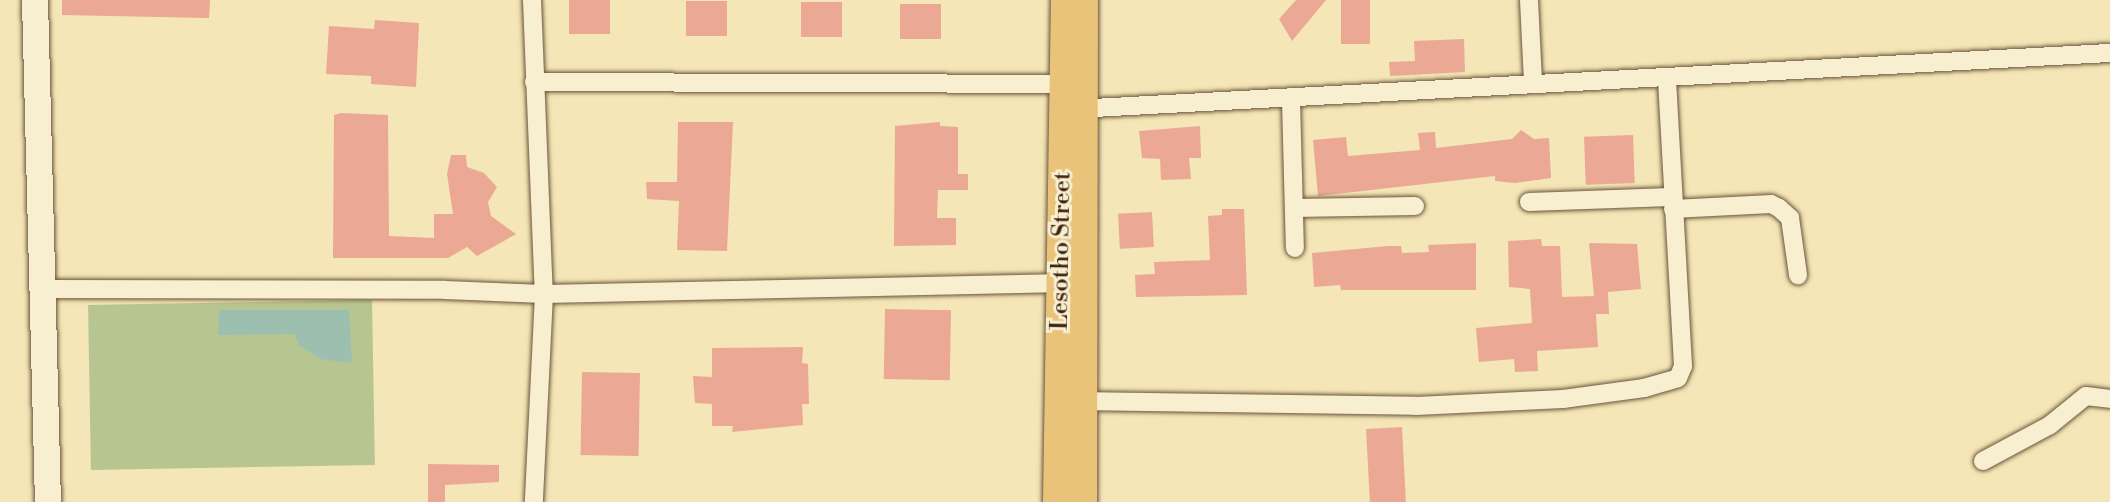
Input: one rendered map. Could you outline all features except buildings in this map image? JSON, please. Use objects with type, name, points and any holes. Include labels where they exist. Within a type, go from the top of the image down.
[{"type":"main road","name":"Lesotho Street","points":[[1065,0],[1075,96]]},
{"type":"main road","name":"Lesotho Street","points":[[1057,502],[1071,401],[1075,96],[1084,0]]},
{"type":"main road","name":"Lesotho Street","points":[[1071,401],[1083,502]]},
{"type":"street","points":[[35,0],[48,502]]},
{"type":"street","points":[[532,0],[544,294],[534,502]]},
{"type":"street","points":[[1529,0],[1533,83]]},
{"type":"street","points":[[534,82],[1291,100],[1533,83],[1667,78],[2110,53]]},
{"type":"street","points":[[1071,401],[1416,406],[1563,399],[1644,388],[1678,378],[1683,366],[1672,203],[1667,78]]},
{"type":"street","points":[[1291,100],[1295,248]]},
{"type":"street","points":[[1529,202],[1771,204],[1779,207],[1790,218],[1798,275]]},
{"type":"street","points":[[1294,208],[1415,206]]},
{"type":"street","points":[[42,289],[446,290],[544,294],[1074,283]]},
{"type":"street","points":[[1983,461],[2050,425],[2086,396],[2110,399]]},
{"type":"green space","points":[[372,300],[375,465],[91,470],[88,305]]},
{"type":"shaded area","points":[[219,310],[349,310],[352,363],[320,359],[299,345],[294,334],[218,335]]}]
